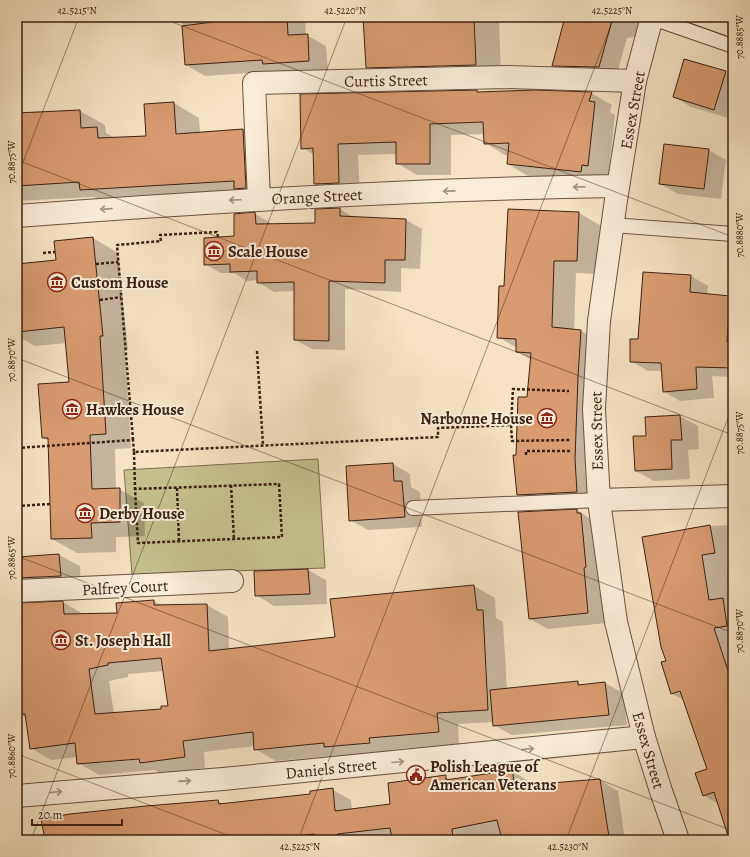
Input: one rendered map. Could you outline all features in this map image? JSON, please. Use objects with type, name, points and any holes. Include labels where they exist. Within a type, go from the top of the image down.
[{"type":"street","name":"Essex Street","points":[[652,18],[635,81],[612,224],[599,321],[594,409],[599,500],[606,561],[616,622],[644,737],[678,840]]},
{"type":"street","name":"Curtis Street","points":[[259,200],[254,83],[506,77],[635,81]]},
{"type":"street","name":"Orange Street","points":[[17,216],[365,193],[618,186]]},
{"type":"street","points":[[599,500],[733,496]]},
{"type":"street","name":"Palfrey Court","points":[[17,592],[232,582]]},
{"type":"street","name":"Daniels Street","points":[[17,796],[223,779],[644,737]]},
{"type":"lane","points":[[652,18],[733,46]]},
{"type":"lane","points":[[612,224],[733,234]]},
{"type":"lane","points":[[413,508],[599,500]]},
{"type":"path","points":[[135,489],[279,484],[282,537],[138,543],[135,489],[134,452],[116,245],[160,241],[160,235],[217,232],[218,237]]},
{"type":"path","points":[[43,253],[55,252]]},
{"type":"path","points":[[96,264],[118,262]]},
{"type":"path","points":[[100,300],[121,297]]},
{"type":"path","points":[[257,351],[263,445]]},
{"type":"path","points":[[570,391],[513,389],[511,424],[512,440],[572,440]]},
{"type":"path","points":[[134,452],[438,437],[438,428],[511,424]]},
{"type":"path","points":[[17,448],[133,440]]},
{"type":"path","points":[[526,455],[526,451],[575,451]]},
{"type":"path","points":[[232,485],[234,539]]},
{"type":"path","points":[[176,488],[179,541]]},
{"type":"path","points":[[17,506],[50,504]]},
{"type":"shaded area","points":[[318,459],[325,568],[132,575],[124,470]]},
{"type":"building","points":[[213,17],[287,17],[288,35],[308,34],[309,61],[263,64],[262,60],[185,65],[182,26],[213,22]]},
{"type":"building","points":[[363,17],[474,17],[476,65],[366,68]]},
{"type":"building","points":[[565,17],[613,17],[599,67],[552,66]]},
{"type":"building","points":[[684,59],[726,71],[714,110],[673,97]]},
{"type":"building","points":[[477,90],[477,92],[536,90],[592,92],[589,101],[595,102],[588,166],[582,165],[581,172],[507,164],[509,143],[484,144],[483,122],[430,124],[430,164],[396,164],[396,142],[338,144],[339,183],[314,184],[313,148],[301,149],[300,94]]},
{"type":"building","points":[[174,102],[176,134],[243,129],[246,188],[234,189],[234,181],[80,190],[79,182],[17,186],[17,113],[80,110],[81,128],[97,127],[98,138],[146,136],[144,104]]},
{"type":"building","points":[[664,144],[709,149],[704,189],[659,184]]},
{"type":"building","points":[[340,208],[340,216],[406,219],[405,260],[385,260],[385,283],[329,281],[329,341],[294,340],[294,282],[257,283],[257,271],[230,272],[230,264],[204,265],[204,238],[234,236],[234,214],[255,212],[256,224],[315,223],[315,209]]},
{"type":"building","points":[[508,209],[579,212],[577,261],[554,261],[552,327],[581,330],[575,459],[577,492],[517,495],[513,455],[516,455],[518,397],[527,397],[531,353],[516,352],[516,339],[497,338],[499,286],[504,286]]},
{"type":"building","points":[[93,237],[103,336],[100,336],[106,434],[90,435],[92,489],[120,488],[120,522],[91,523],[92,538],[51,539],[48,438],[42,438],[38,384],[69,382],[64,327],[17,332],[17,264],[56,260],[54,241]]},
{"type":"building","points":[[643,272],[691,275],[690,292],[730,296],[727,342],[733,342],[733,368],[696,367],[697,389],[663,392],[661,363],[630,362],[630,339],[638,339]]},
{"type":"building","points":[[680,415],[682,440],[671,440],[672,469],[635,471],[633,436],[646,436],[645,417]]},
{"type":"building","points":[[393,463],[394,481],[402,481],[405,517],[349,521],[346,466]]},
{"type":"building","points":[[577,509],[577,513],[581,513],[586,567],[584,568],[588,613],[529,619],[518,512]]},
{"type":"building","points":[[710,525],[715,553],[702,555],[709,600],[723,598],[727,626],[714,628],[733,686],[733,835],[728,836],[714,792],[703,796],[695,773],[707,769],[680,691],[671,694],[661,662],[666,661],[661,647],[642,537]]},
{"type":"building","points":[[59,554],[61,576],[17,578],[17,557]]},
{"type":"building","points":[[308,569],[310,594],[255,596],[254,571]]},
{"type":"building","points":[[474,585],[477,610],[483,610],[488,710],[437,713],[439,732],[369,738],[370,743],[324,747],[324,743],[254,750],[253,732],[183,741],[185,757],[140,763],[139,759],[77,764],[75,743],[30,749],[25,714],[19,714],[17,697],[17,603],[63,601],[64,614],[117,613],[116,603],[154,600],[154,605],[207,604],[209,651],[335,637],[330,599]],"holes":[[[161,658],[168,706],[161,706],[161,709],[95,714],[89,669],[108,665],[108,663]]]},
{"type":"building","points":[[578,681],[578,685],[605,682],[609,715],[493,726],[490,690]]},
{"type":"building","points":[[512,770],[515,786],[600,779],[609,837],[578,840],[502,840],[497,820],[452,829],[453,840],[392,840],[390,828],[337,834],[338,840],[314,840],[314,834],[264,840],[45,840],[41,819],[70,814],[146,806],[218,800],[219,804],[310,794],[310,791],[333,788],[335,811],[390,804],[388,783],[446,775],[446,780]]},
{"type":"place","name":"Scale House","points":[[214,251]]},
{"type":"place","name":"Custom House","points":[[57,282]]},
{"type":"place","name":"Hawkes House","points":[[72,409]]},
{"type":"place","name":"Narbonne House","points":[[547,418]]},
{"type":"place","name":"Derby House","points":[[85,513]]},
{"type":"place","name":"St. Joseph Hall","points":[[61,640]]},
{"type":"place","name":"Polish League of American Veterans","points":[[416,775]]}]
